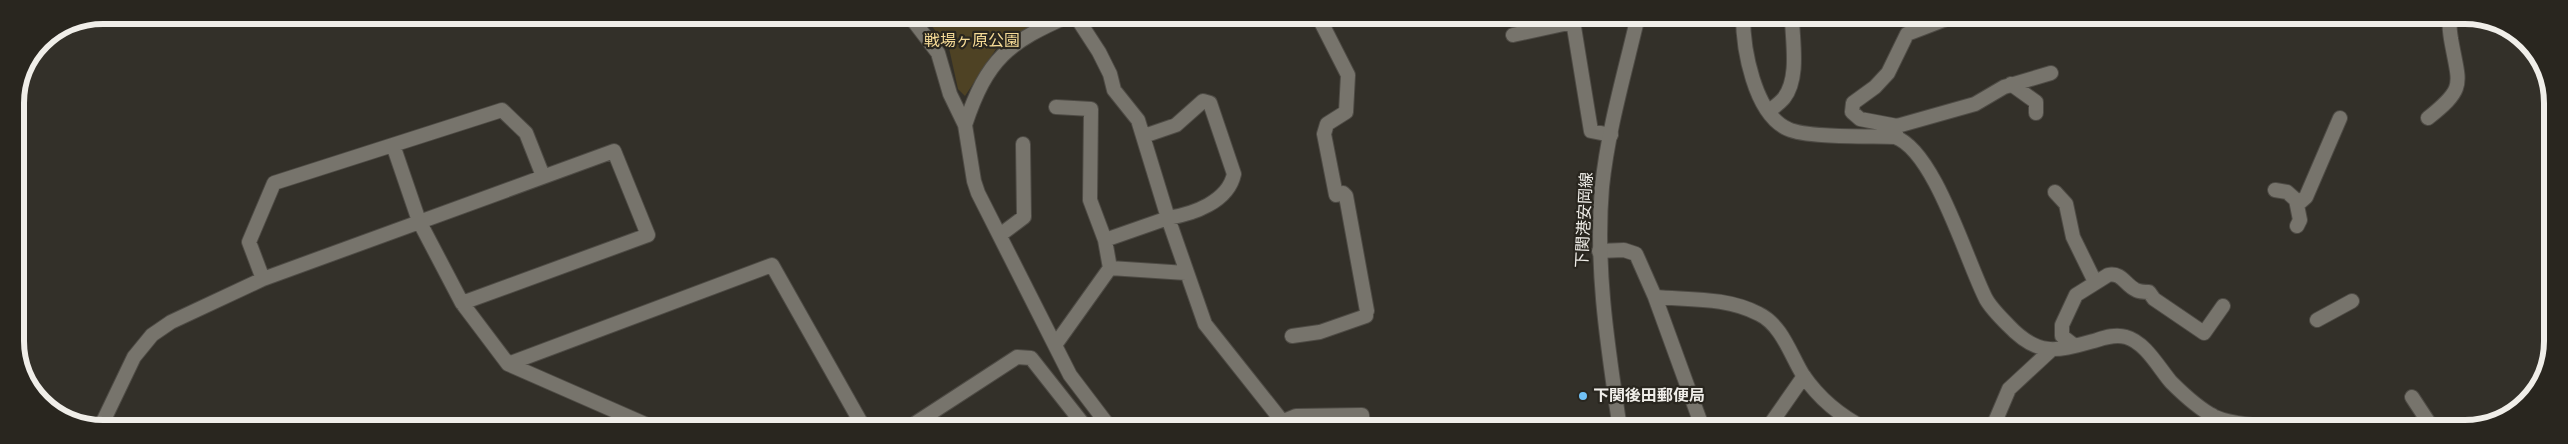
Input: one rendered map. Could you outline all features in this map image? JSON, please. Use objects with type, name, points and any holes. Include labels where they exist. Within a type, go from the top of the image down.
[{"type":"street","points":[[915,24],[938,53],[950,94],[965,125],[974,181],[1055,345],[1080,391],[1104,420]]},
{"type":"street","points":[[965,125],[974,98],[988,74],[1003,54],[1033,31],[1050,24]]},
{"type":"street","points":[[1081,24],[1099,52],[1110,74],[1114,90],[1138,120],[1168,218],[1205,324],[1281,420]]},
{"type":"street","points":[[1292,336],[1320,332],[1367,314],[1346,196],[1343,193],[1336,195],[1324,134],[1327,124],[1346,112],[1348,75],[1321,24]]},
{"type":"street","points":[[1532,24],[1534,30]]},
{"type":"street","points":[[1513,35],[1555,24]]},
{"type":"street","points":[[1574,24],[1591,131],[1611,135]]},
{"type":"street","name":"下関港安岡線","points":[[1619,420],[1600,285],[1600,251],[1603,186],[1611,135],[1636,24]]},
{"type":"street","points":[[1744,24],[1744,38],[1749,68],[1757,93],[1780,124],[1795,131],[1896,131],[1975,104],[2011,84],[2051,73]]},
{"type":"street","points":[[1769,111],[1784,98],[1790,86],[1793,60],[1792,24]]},
{"type":"street","points":[[1910,24],[1907,34],[1888,73],[1875,87],[1857,99],[1851,108],[1854,116],[1896,131],[1916,151],[1928,170],[1987,301],[2009,327],[2038,348],[2050,351],[2111,336],[2127,337],[2141,346],[2185,395],[2212,415],[2227,420]]},
{"type":"street","points":[[1907,34],[1933,24]]},
{"type":"street","points":[[2428,118],[2451,100],[2457,87],[2458,72],[2448,24]]},
{"type":"street","points":[[2011,84],[2036,102],[2036,113]]},
{"type":"street","points":[[1105,240],[1168,218],[1206,208],[1232,184],[1234,174],[1210,103],[1203,101],[1176,125],[1144,136]]},
{"type":"street","points":[[1055,345],[1110,268],[1105,240],[1090,200],[1091,109],[1056,107]]},
{"type":"street","points":[[263,279],[249,242],[274,183],[502,110],[526,133],[543,176]]},
{"type":"street","points":[[2297,205],[2306,197],[2340,118]]},
{"type":"street","points":[[1000,235],[1024,218],[1023,144]]},
{"type":"street","points":[[393,145],[419,221],[462,303],[508,364],[636,420]]},
{"type":"street","points":[[104,420],[134,357],[152,335],[171,322],[263,279],[614,151],[648,235],[462,303]]},
{"type":"street","points":[[2275,190],[2287,192],[2296,200],[2300,220],[2297,226]]},
{"type":"street","points":[[2055,192],[2066,204],[2073,238],[2095,282]]},
{"type":"street","points":[[1600,251],[1624,250],[1636,254],[1655,297],[1700,420]]},
{"type":"street","points":[[508,364],[772,265],[859,420]]},
{"type":"street","points":[[1110,268],[1186,272]]},
{"type":"street","points":[[2075,346],[2062,336],[2060,330],[2076,295],[2095,282],[2114,274],[2122,277],[2136,290],[2149,292],[2154,300],[2204,333],[2223,306]]},
{"type":"street","points":[[1655,297],[1725,302],[1759,313],[1778,331],[1804,376],[1840,415],[1849,420]]},
{"type":"street","points":[[2317,320],[2352,301]]},
{"type":"street","points":[[1996,420],[2009,389],[2050,351]]},
{"type":"street","points":[[920,420],[1017,357],[1031,358],[1081,420]]},
{"type":"street","points":[[1773,420],[1804,376]]},
{"type":"street","points":[[2412,398],[2427,420]]},
{"type":"street","points":[[1285,420],[1296,416],[1362,415],[1362,420]]},
{"type":"street","points":[[2211,420],[2212,415]]},
{"type":"green space","name":"戦場ヶ原公園","points":[[930,24],[1034,24],[1014,35],[996,49],[965,96],[958,89],[949,48]]},
{"type":"place","name":"下関後田郵便局","points":[[1583,396]]}]
